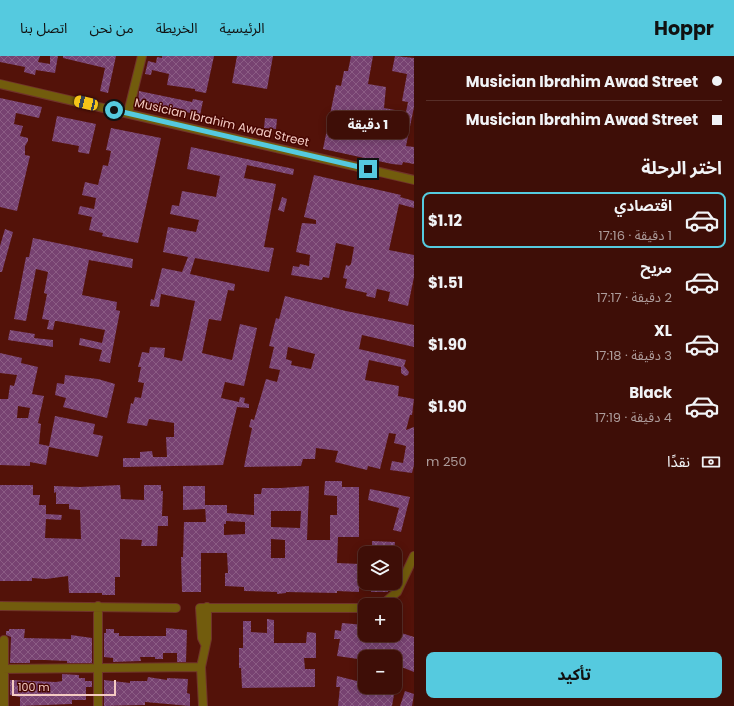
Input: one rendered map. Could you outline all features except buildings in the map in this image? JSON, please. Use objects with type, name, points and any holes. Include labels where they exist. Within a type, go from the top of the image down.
[{"type":"street","points":[[128,113],[142,56]]},
{"type":"street","name":"Musician Ibrahim Awad Street","points":[[0,84],[414,180]]},
{"type":"street","points":[[390,598],[397,592],[414,556]]},
{"type":"street","points":[[0,606],[176,608]]},
{"type":"street","points":[[98,606],[98,706]]},
{"type":"street","points":[[203,706],[201,667],[204,644],[202,638],[204,608],[358,608]]},
{"type":"street","points":[[4,640],[2,669],[4,706]]},
{"type":"street","points":[[2,669],[201,667]]},
{"type":"route","points":[[114,110],[368,169]]}]
